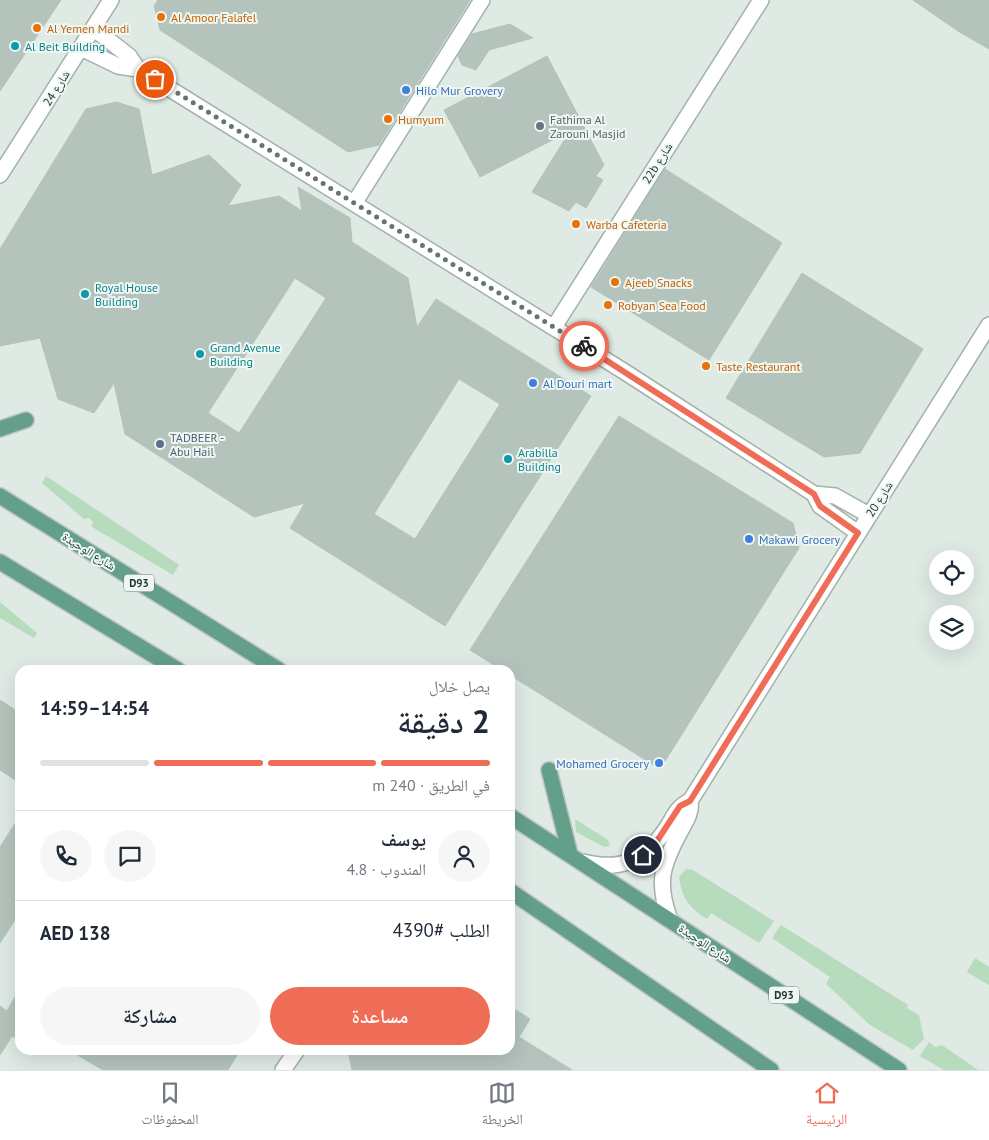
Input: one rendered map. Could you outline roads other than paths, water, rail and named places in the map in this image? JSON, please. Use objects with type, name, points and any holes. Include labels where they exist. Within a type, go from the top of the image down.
[{"type":"main road","points":[[0,429],[26,420]]},
{"type":"main road","name":"شارع الوحيدة","points":[[0,496],[271,665]]},
{"type":"main road","points":[[0,562],[170,665]]},
{"type":"main road","points":[[550,770],[576,858]]},
{"type":"main road","name":"شارع الوحيدة","points":[[515,819],[899,1070]]},
{"type":"main road","points":[[515,894],[771,1070]]},
{"type":"street","name":"شارع 24","points":[[0,175],[111,0]]},
{"type":"street","points":[[355,202],[482,0]]},
{"type":"street","name":"22b شارع","points":[[554,327],[761,0]]},
{"type":"street","points":[[93,28],[129,56],[138,69]]},
{"type":"street","points":[[80,48],[118,66],[138,69],[554,327],[814,494],[835,496],[869,515]]},
{"type":"street","name":"شارع 20","points":[[670,920],[663,903],[661,884],[664,865],[688,817],[690,801],[989,325]]},
{"type":"street","points":[[814,494],[820,506],[858,533]]},
{"type":"street","name":"شارع 20","points":[[576,858],[598,866],[614,866],[629,862],[643,855],[655,844],[680,806],[690,801]]},
{"type":"street","points":[[283,1070],[294,1055]]},
{"type":"place","name":"Al Amoor Falafel","points":[[161,17]]},
{"type":"place","name":"Al Yemen Mandi","points":[[37,28]]},
{"type":"place","name":"Al Beit Building","points":[[15,46]]},
{"type":"place","name":"Hilo Mur Grovery","points":[[406,90]]},
{"type":"place","name":"Humyum","points":[[388,119]]},
{"type":"place","name":"Fathima Al Zarouni Masjid","points":[[540,126]]},
{"type":"place","name":"Warba Cafeteria","points":[[576,224]]},
{"type":"place","name":"Ajeeb Snacks","points":[[615,282]]},
{"type":"place","name":"Royal House Building","points":[[85,294]]},
{"type":"place","name":"Robyan Sea Food","points":[[608,305]]},
{"type":"place","name":"Grand Avenue Building","points":[[200,354]]},
{"type":"place","name":"Taste Restaurant","points":[[706,366]]},
{"type":"place","name":"Al Douri mart","points":[[533,383]]},
{"type":"place","name":"TADBEER - Abu Hail","points":[[160,444]]},
{"type":"place","name":"Arabilla Building","points":[[508,459]]},
{"type":"place","name":"Makawi Grocery","points":[[749,539]]},
{"type":"place","name":"Mohamed Grocery","points":[[659,763]]}]
